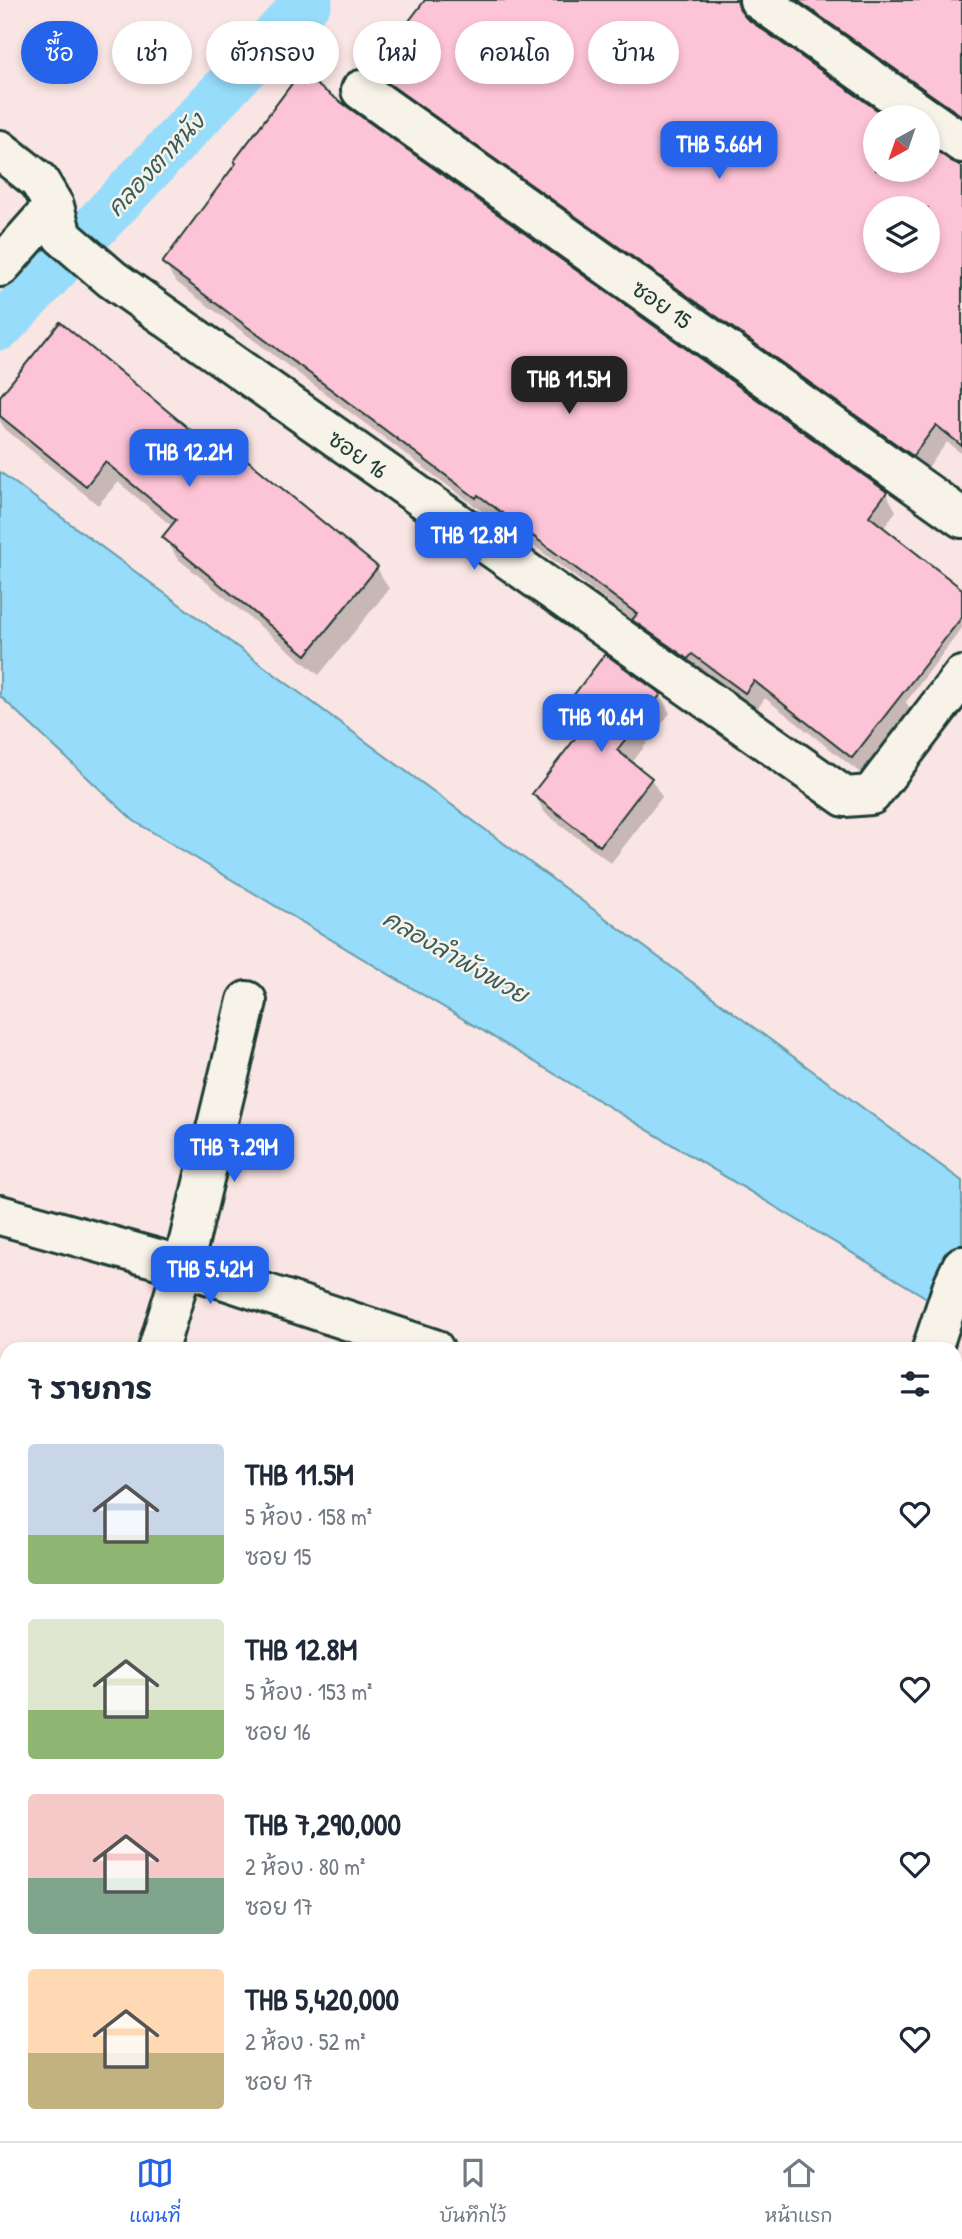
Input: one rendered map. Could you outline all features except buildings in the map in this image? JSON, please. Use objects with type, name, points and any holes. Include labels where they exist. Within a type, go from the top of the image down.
[{"type":"street","points":[[759,0],[908,105]]},
{"type":"street","name":"ซอย 15","points":[[361,90],[962,518]]},
{"type":"street","points":[[940,128],[962,144]]},
{"type":"street","name":"ซอย 16","points":[[0,150],[39,181],[58,221],[111,279],[845,797],[872,795],[962,676]]},
{"type":"street","points":[[0,267],[58,221]]},
{"type":"street","points":[[160,1342],[183,1266],[247,1001]]},
{"type":"street","points":[[0,1215],[183,1266],[413,1342]]},
{"type":"street","points":[[934,1342],[962,1266]]},
{"type":"water","name":"คลองลำพังพวย","points":[[0,472],[962,1181],[962,1319],[134,821],[0,696]]},
{"type":"waterway","name":"คลองตาหนัง","points":[[0,327],[309,0]]}]
